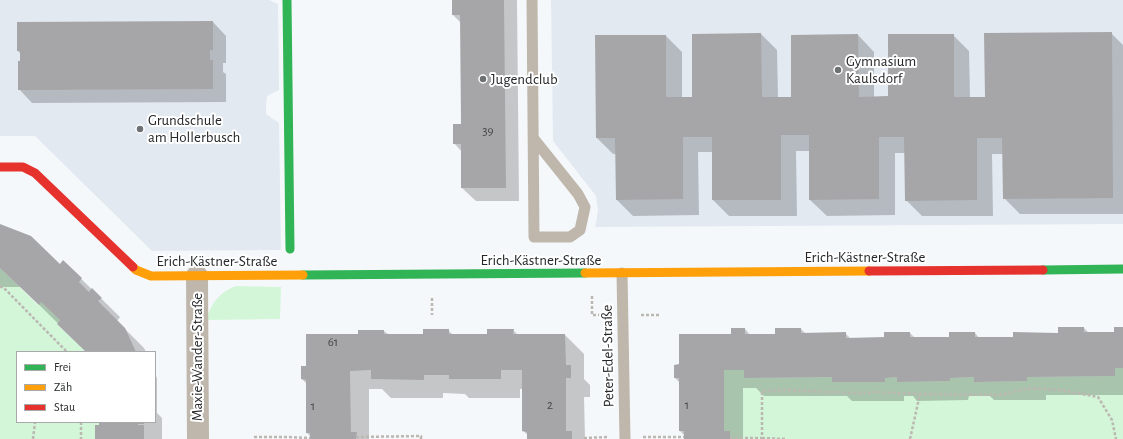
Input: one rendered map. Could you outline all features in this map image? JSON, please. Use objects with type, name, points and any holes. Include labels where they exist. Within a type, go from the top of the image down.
[{"type":"street","name":"Erich-Kästner-Straße","points":[[287,0],[290,249]]},
{"type":"street","name":"Erich-Kästner-Straße","points":[[0,167],[23,167],[35,173],[136,270],[151,276],[1123,269]]},
{"type":"street","name":"Maxie-Wander-Straße","points":[[196,276],[198,439]]},
{"type":"lane","points":[[532,0],[534,237],[570,237],[580,230],[585,207],[578,194],[534,139]]},
{"type":"lane","points":[[286,275],[290,249]]},
{"type":"lane","name":"Peter-Edel-Straße","points":[[622,273],[625,439]]},
{"type":"path","points":[[0,286],[3,287],[65,351]]},
{"type":"path","points":[[762,438],[762,391],[786,390],[804,392],[878,392],[999,396],[1030,388],[1060,390],[1098,397],[1112,420],[1116,439]]},
{"type":"path","points":[[910,439],[920,394]]},
{"type":"path","points":[[33,439],[35,423]]},
{"type":"path","points":[[81,423],[81,439]]},
{"type":"path","points":[[254,437],[286,436],[310,438]]},
{"type":"path","points":[[356,437],[421,436],[421,439]]},
{"type":"path","points":[[658,436],[684,437]]},
{"type":"path","points":[[730,438],[786,439]]},
{"type":"shaded area","name":"Grundschule am Hollerbusch","points":[[0,0],[269,0],[278,4],[279,90],[267,96],[266,114],[279,123],[281,250],[152,251],[35,136],[0,136]]},
{"type":"shaded area","name":"Gymnasium Kaulsdorf","points":[[551,0],[1123,0],[1123,224],[595,227],[598,211],[596,196],[553,141]]},
{"type":"green space","points":[[0,268],[38,305],[41,302],[60,320],[57,324],[85,351],[16,351],[16,423],[99,423],[99,425],[95,426],[95,439],[0,439]]},
{"type":"green space","points":[[236,286],[281,287],[280,319],[207,320],[210,309],[217,299],[225,291]]},
{"type":"green space","points":[[1115,368],[1123,368],[1123,439],[730,439],[730,431],[724,431],[724,370],[744,370],[744,378],[832,377],[832,382],[885,382],[885,378],[897,377],[897,382],[949,381],[950,378],[974,377],[974,382],[1027,381],[1027,377],[1115,376]]},
{"type":"building","name":"Jugendclub","points":[[452,0],[504,0],[506,188],[461,188],[461,144],[453,144],[453,124],[461,124],[460,15],[452,15]]},
{"type":"building","points":[[213,21],[213,50],[210,50],[210,60],[213,60],[213,89],[18,90],[18,61],[20,61],[20,51],[17,51],[17,22]]},
{"type":"building","points":[[1112,32],[1113,198],[1003,199],[1002,138],[977,138],[977,200],[905,201],[904,137],[879,137],[879,199],[809,200],[809,135],[781,135],[781,200],[712,200],[712,137],[683,137],[683,199],[616,200],[615,138],[596,138],[595,35],[666,35],[666,97],[692,97],[692,34],[761,33],[762,97],[791,97],[791,35],[858,34],[859,97],[888,96],[888,34],[954,34],[954,97],[985,97],[984,33]]},
{"type":"building","points":[[0,224],[31,236],[60,264],[63,260],[82,278],[79,282],[89,292],[92,288],[102,298],[98,301],[125,328],[136,351],[85,351],[57,324],[60,320],[41,302],[39,305],[0,268]]},
{"type":"building","points":[[1058,327],[1084,327],[1084,332],[1114,332],[1114,327],[1123,327],[1123,368],[1115,368],[1115,376],[1027,377],[1027,381],[974,382],[974,377],[950,378],[950,381],[897,382],[897,377],[885,378],[885,382],[832,382],[832,377],[744,378],[744,370],[724,370],[724,431],[730,431],[730,439],[684,439],[684,431],[679,431],[679,378],[674,378],[674,365],[679,364],[679,334],[731,334],[731,328],[745,328],[745,334],[775,334],[775,328],[801,328],[801,333],[846,332],[846,338],[884,337],[884,332],[910,332],[910,337],[949,337],[949,332],[975,332],[975,337],[1013,337],[1013,332],[1058,333]]},
{"type":"building","points":[[423,329],[449,329],[449,334],[487,334],[487,329],[514,329],[513,334],[565,334],[566,365],[571,365],[571,378],[566,378],[566,431],[572,431],[572,439],[527,439],[527,432],[522,431],[522,370],[501,370],[501,379],[449,379],[449,375],[424,375],[424,380],[371,379],[371,370],[350,371],[351,432],[357,432],[356,439],[310,439],[310,433],[306,433],[306,380],[301,379],[301,366],[306,366],[306,334],[358,334],[358,330],[384,330],[384,334],[423,334]]},
{"type":"building","points":[[99,423],[144,423],[138,425],[144,425],[144,439],[95,439],[95,425],[99,425]]},
{"type":"traffic: fast","points":[[287,0],[290,249]]},
{"type":"traffic: fast","points":[[1043,270],[1123,269]]},
{"type":"traffic: fast","points":[[303,275],[585,273]]},
{"type":"traffic: slow","points":[[133,267],[136,270],[151,276],[303,275]]},
{"type":"traffic: slow","points":[[585,273],[869,271]]},
{"type":"traffic: jam","points":[[0,167],[23,167],[35,173],[133,267]]},
{"type":"traffic: jam","points":[[869,271],[1043,270]]},
{"type":"place","name":"Gymnasium Kaulsdorf","points":[[838,70]]},
{"type":"place","name":"Jugendclub","points":[[483,79]]},
{"type":"place","name":"Grundschule am Hollerbusch","points":[[140,129]]}]
